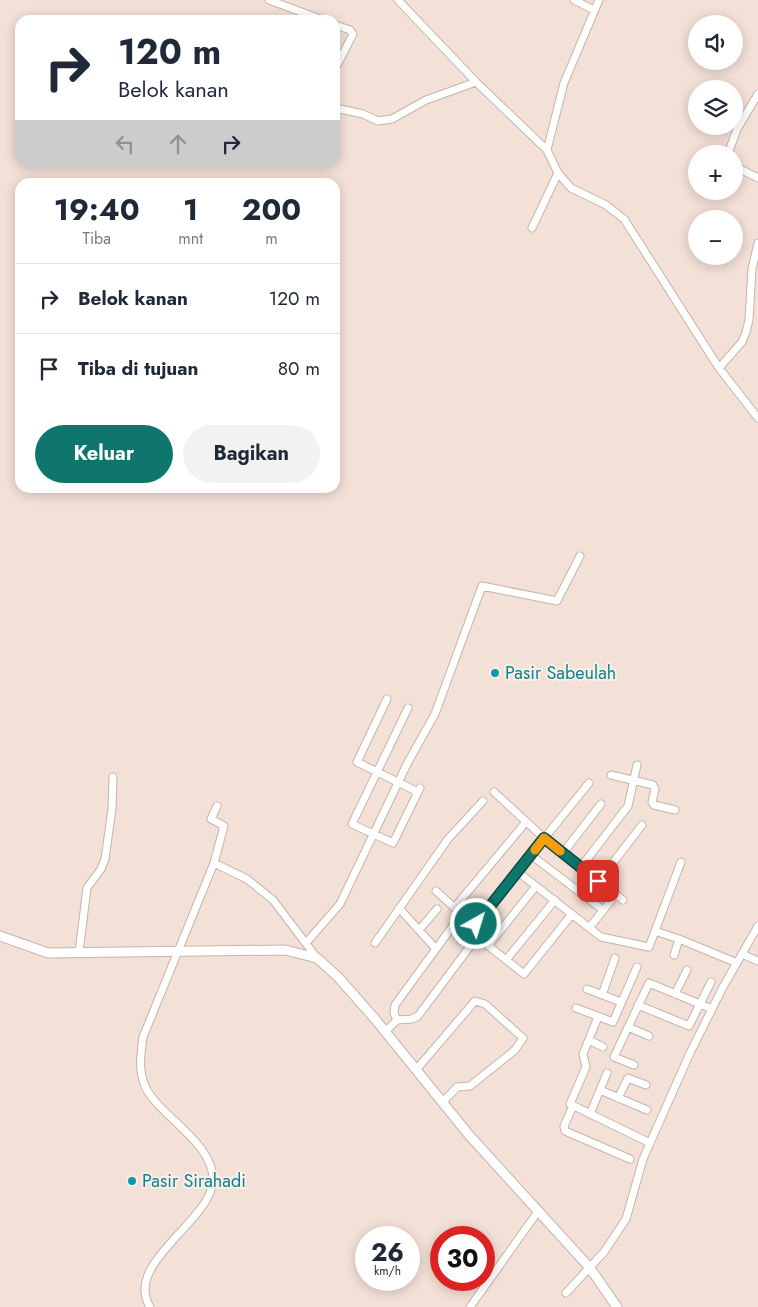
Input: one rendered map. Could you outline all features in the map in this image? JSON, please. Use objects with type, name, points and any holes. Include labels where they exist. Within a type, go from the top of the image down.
[{"type":"street","points":[[268,0],[309,15]]},
{"type":"street","points":[[398,0],[476,82],[547,150],[558,173],[571,188],[606,205],[624,220],[719,368],[758,418]]},
{"type":"street","points":[[574,0],[594,10]]},
{"type":"street","points":[[547,150],[564,83],[599,0]]},
{"type":"street","points":[[340,26],[350,30],[353,34],[340,59]]},
{"type":"street","points":[[340,109],[363,114],[378,121],[392,119],[426,100],[476,82]]},
{"type":"street","points":[[731,145],[737,129],[758,94]]},
{"type":"street","points":[[743,170],[758,178]]},
{"type":"street","points":[[532,228],[558,173]]},
{"type":"street","points":[[719,368],[742,342],[746,332],[749,320],[752,269],[758,243]]},
{"type":"street","points":[[306,942],[340,904],[398,782],[435,714],[482,586],[557,602],[580,556]]},
{"type":"street","points":[[387,699],[357,762],[377,772],[398,782],[419,790],[393,843],[352,824],[377,772],[408,708]]},
{"type":"street","points":[[581,867],[628,806],[637,765]]},
{"type":"street","points":[[611,775],[653,785],[655,789],[652,802],[655,806],[675,810]]},
{"type":"street","points":[[80,952],[87,888],[101,869],[105,859],[112,809],[113,777]]},
{"type":"street","points":[[476,924],[589,783]]},
{"type":"street","points":[[494,792],[544,838],[623,900]]},
{"type":"street","points":[[375,943],[448,839],[483,801]]},
{"type":"street","points":[[563,853],[601,804]]},
{"type":"street","points":[[150,1307],[145,1291],[147,1278],[159,1257],[200,1208],[213,1182],[208,1161],[189,1134],[150,1095],[144,1084],[140,1063],[148,1020],[214,863],[224,826],[211,819],[217,806]]},
{"type":"street","points":[[455,907],[526,822]]},
{"type":"street","points":[[598,881],[642,825]]},
{"type":"street","points":[[531,855],[603,910]]},
{"type":"street","points":[[518,872],[607,939],[649,947],[681,862]]},
{"type":"street","points":[[214,863],[247,879],[273,900],[317,958],[338,977],[385,1032],[469,1136],[539,1210],[590,1268],[617,1307]]},
{"type":"street","points":[[488,946],[536,886]]},
{"type":"street","points":[[436,891],[476,924],[478,937],[524,974],[572,914]]},
{"type":"street","points":[[590,927],[616,894]]},
{"type":"street","points":[[506,960],[554,900]]},
{"type":"street","points":[[398,908],[436,949]]},
{"type":"street","points":[[419,930],[437,909]]},
{"type":"street","points":[[397,1020],[394,1013],[395,1005],[463,915]]},
{"type":"street","points":[[566,1293],[618,1234],[626,1219],[650,1143],[712,1009],[758,926]]},
{"type":"street","points":[[655,932],[679,939],[736,963]]},
{"type":"street","points":[[0,936],[48,953],[286,950],[317,958]]},
{"type":"street","points":[[385,1032],[397,1020],[412,1019],[418,1016],[478,937]]},
{"type":"street","points":[[674,955],[679,939]]},
{"type":"street","points":[[742,954],[758,961]]},
{"type":"street","points":[[602,995],[615,958]]},
{"type":"street","points":[[576,1008],[613,1022],[637,966]]},
{"type":"street","points":[[675,994],[687,970]]},
{"type":"street","points":[[634,1065],[614,1057],[649,982],[712,1009]]},
{"type":"street","points":[[638,1005],[690,1026],[711,982]]},
{"type":"street","points":[[587,990],[621,1002]]},
{"type":"street","points":[[416,1070],[475,1001],[485,1004],[523,1038],[514,1050],[477,1080],[468,1087],[454,1089],[442,1103]]},
{"type":"street","points":[[598,1017],[582,1058],[586,1067],[570,1101],[573,1106],[650,1143]]},
{"type":"street","points":[[628,1027],[649,1036]]},
{"type":"street","points":[[589,1040],[603,1047]]},
{"type":"street","points":[[590,1114],[607,1073]]},
{"type":"street","points":[[618,1098],[628,1078],[646,1085]]},
{"type":"street","points":[[600,1090],[647,1110]]},
{"type":"street","points":[[573,1106],[564,1126],[565,1131],[630,1159]]},
{"type":"street","points":[[470,1307],[539,1210]]},
{"type":"slow traffic","points":[[535,850],[544,838],[560,851]]},
{"type":"place","name":"Pasir Sabeulah","points":[[495,673]]},
{"type":"place","name":"Pasir Sirahadi","points":[[132,1181]]},
{"type":"route","points":[[476,924],[544,838],[598,881]]}]
